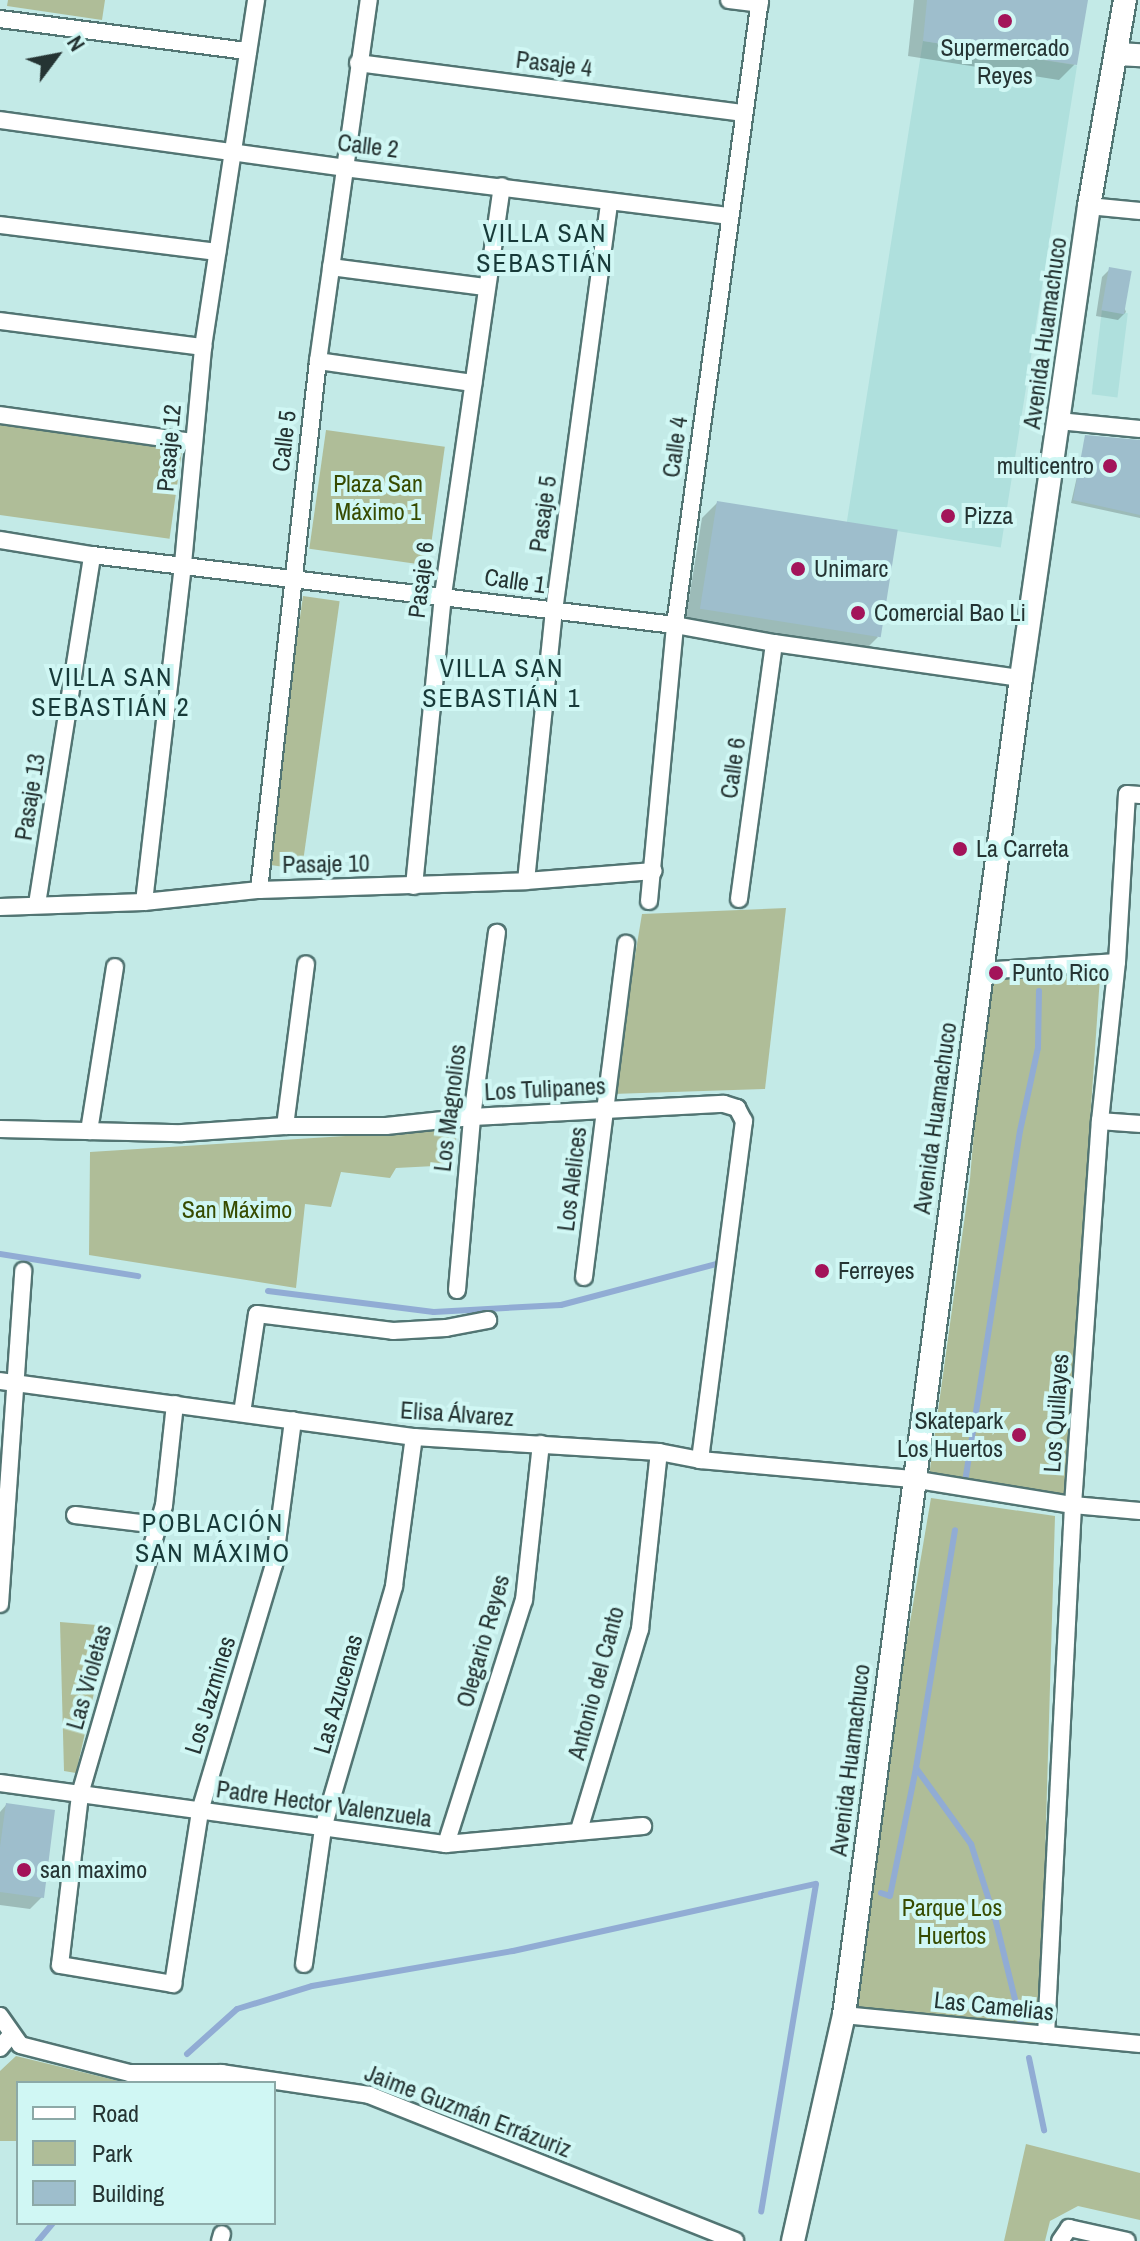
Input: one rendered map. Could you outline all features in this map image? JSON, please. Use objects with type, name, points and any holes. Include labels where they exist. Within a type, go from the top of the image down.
[{"type":"main road","name":"Avenida Huamachuco","points":[[793,2241],[844,2015],[912,1479],[1089,206],[1129,55],[1125,0]]},
{"type":"street","name":"Pasaje 12","points":[[144,902],[183,564],[203,347],[256,0]]},
{"type":"street","name":"Calle 5","points":[[259,890],[318,361],[369,0]]},
{"type":"street","points":[[729,0],[760,2]]},
{"type":"street","name":"Calle 4","points":[[649,901],[675,625],[760,2]]},
{"type":"street","points":[[0,19],[248,51]]},
{"type":"street","name":"Pasaje 4","points":[[358,63],[744,113]]},
{"type":"street","name":"Calle 2","points":[[0,120],[344,168],[730,216]]},
{"type":"street","name":"Pasaje 6","points":[[414,886],[443,595],[485,287],[502,186]]},
{"type":"street","name":"Pasaje 5","points":[[526,881],[554,611],[609,202]]},
{"type":"street","points":[[1089,206],[1140,211]]},
{"type":"street","points":[[0,225],[217,252]]},
{"type":"street","points":[[331,267],[485,287]]},
{"type":"street","points":[[0,321],[203,347]]},
{"type":"street","points":[[318,361],[473,383]]},
{"type":"street","points":[[0,415],[193,442]]},
{"type":"street","points":[[1059,421],[1140,429]]},
{"type":"street","name":"Calle 1","points":[[0,540],[92,555],[292,576],[675,625],[774,643],[1021,678]]},
{"type":"street","name":"Pasaje 13","points":[[37,904],[92,555]]},
{"type":"street","name":"Calle 6","points":[[739,899],[774,643]]},
{"type":"street","name":"Los Quillayes","points":[[1046,2035],[1073,1505],[1100,1121],[1134,795]]},
{"type":"street","name":"Pasaje 10","points":[[0,907],[144,902],[259,890],[526,881],[654,871]]},
{"type":"street","name":"Los Magnolios","points":[[457,1290],[472,1117],[497,933]]},
{"type":"street","name":"Los Alelices","points":[[584,1277],[626,944]]},
{"type":"street","points":[[981,971],[1117,962]]},
{"type":"street","points":[[285,1126],[306,964]]},
{"type":"street","points":[[89,1131],[115,967]]},
{"type":"street","name":"Los Tulipanes","points":[[0,1129],[182,1133],[285,1126],[386,1126],[472,1117],[724,1104],[737,1108],[744,1121],[700,1460]]},
{"type":"street","points":[[1100,1121],[1140,1124]]},
{"type":"street","points":[[0,1604],[8,1382],[23,1271]]},
{"type":"street","points":[[242,1413],[257,1314],[393,1331],[446,1328],[488,1320]]},
{"type":"street","name":"Elisa Álvarez","points":[[8,1382],[414,1437],[659,1452],[700,1460],[912,1479],[1073,1505],[1140,1511]]},
{"type":"street","name":"Las Violetas","points":[[173,1984],[60,1965],[80,1795],[164,1505],[175,1404]]},
{"type":"street","name":"Los Jazmines","points":[[173,1984],[200,1811],[274,1565],[293,1420]]},
{"type":"street","name":"Las Azucenas","points":[[304,1964],[323,1828],[394,1586],[414,1437]]},
{"type":"street","name":"Olegario Reyes","points":[[446,1844],[524,1600],[541,1444]]},
{"type":"street","name":"Antonio del Canto","points":[[579,1830],[640,1629],[659,1452]]},
{"type":"street","points":[[75,1515],[158,1525]]},
{"type":"street","name":"Padre Hector Valenzuela","points":[[0,1783],[446,1844],[643,1826]]},
{"type":"street","name":"Las Camelias","points":[[844,2015],[1140,2044]]},
{"type":"street","name":"Jaime Guzmán Errázuriz","points":[[0,2016],[6,2041],[43,2053],[130,2073],[222,2073],[275,2081]]},
{"type":"street","name":"Jaime Guzmán Errázuriz","points":[[276,2081],[369,2095],[735,2241]]},
{"type":"street","points":[[1065,2234],[1127,2241]]},
{"type":"shaded area","points":[[923,41],[1077,65],[1001,547],[847,523]]},
{"type":"shaded area","points":[[1102,310],[1128,313],[1117,398],[1092,394]]},
{"type":"green space","points":[[8,0],[105,0],[102,20],[7,6]]},
{"type":"green space","points":[[0,423],[182,449],[170,539],[0,515]]},
{"type":"green space","name":"Plaza San Máximo 1","points":[[326,430],[445,447],[428,566],[309,549]]},
{"type":"green space","points":[[303,596],[340,601],[302,870],[265,864]]},
{"type":"green space","points":[[786,908],[765,1089],[612,1094],[642,914]]},
{"type":"green space","points":[[1101,962],[1064,1499],[929,1476],[970,1179],[987,973]]},
{"type":"green space","name":"San Máximo","points":[[457,1129],[454,1165],[396,1168],[390,1178],[341,1172],[331,1207],[305,1204],[296,1288],[89,1255],[90,1152]]},
{"type":"green space","name":"Parque Los Huertos","points":[[931,1498],[1055,1516],[1040,2027],[845,2007]]},
{"type":"green space","points":[[60,1622],[109,1626],[76,1773],[64,1771]]},
{"type":"green space","points":[[16,2056],[119,2081],[16,2081],[16,2141],[0,2141],[0,2071]]},
{"type":"green space","points":[[1026,2144],[1140,2173],[1140,2220],[1078,2206],[1050,2221],[1045,2241],[1004,2241]]},
{"type":"building","name":"Supermercado Reyes","points":[[927,0],[1088,0],[1077,65],[923,41]]},
{"type":"building","points":[[1109,267],[1132,271],[1124,314],[1101,310]]},
{"type":"building","name":"multicentro","points":[[1085,435],[1140,440],[1140,515],[1073,500]]},
{"type":"building","name":"Unimarc","points":[[717,501],[898,530],[881,637],[700,609]]},
{"type":"building","name":"san maximo","points":[[6,1803],[55,1810],[44,1898],[0,1892],[0,1847]]},
{"type":"waterway","points":[[965,1482],[1020,1131],[1038,1048],[1039,991]]},
{"type":"waterway","points":[[0,1254],[138,1276]]},
{"type":"waterway","points":[[268,1291],[434,1312],[561,1305],[724,1262]]},
{"type":"waterway","points":[[881,1893],[890,1896],[916,1768],[955,1530]]},
{"type":"waterway","points":[[916,1768],[971,1844],[996,1922],[1021,2024]]},
{"type":"waterway","points":[[187,2054],[237,2009],[312,1986],[513,1951],[816,1884],[761,2211]]},
{"type":"waterway","points":[[1029,2058],[1044,2130]]},
{"type":"waterway","points":[[38,2241],[51,2225]]},
{"type":"place","name":"Supermercado Reyes","points":[[1005,21]]},
{"type":"place","name":"multicentro","points":[[1110,466]]},
{"type":"place","name":"Pizza","points":[[948,516]]},
{"type":"place","name":"Unimarc","points":[[798,569]]},
{"type":"place","name":"Comercial Bao Li","points":[[858,613]]},
{"type":"place","name":"La Carreta","points":[[960,849]]},
{"type":"place","name":"Punto Rico","points":[[996,973]]},
{"type":"place","name":"Ferreyes","points":[[822,1271]]},
{"type":"place","name":"Skatepark Los Huertos","points":[[1019,1435]]},
{"type":"place","name":"san maximo","points":[[24,1870]]},
{"type":"district","name":"VILLA SAN SEBASTIÁN","points":[[545,248]]},
{"type":"district","name":"VILLA SAN SEBASTIÁN 1","points":[[502,683]]},
{"type":"district","name":"VILLA SAN SEBASTIÁN 2","points":[[111,692]]},
{"type":"district","name":"POBLACIÓN SAN MÁXIMO","points":[[213,1538]]}]
